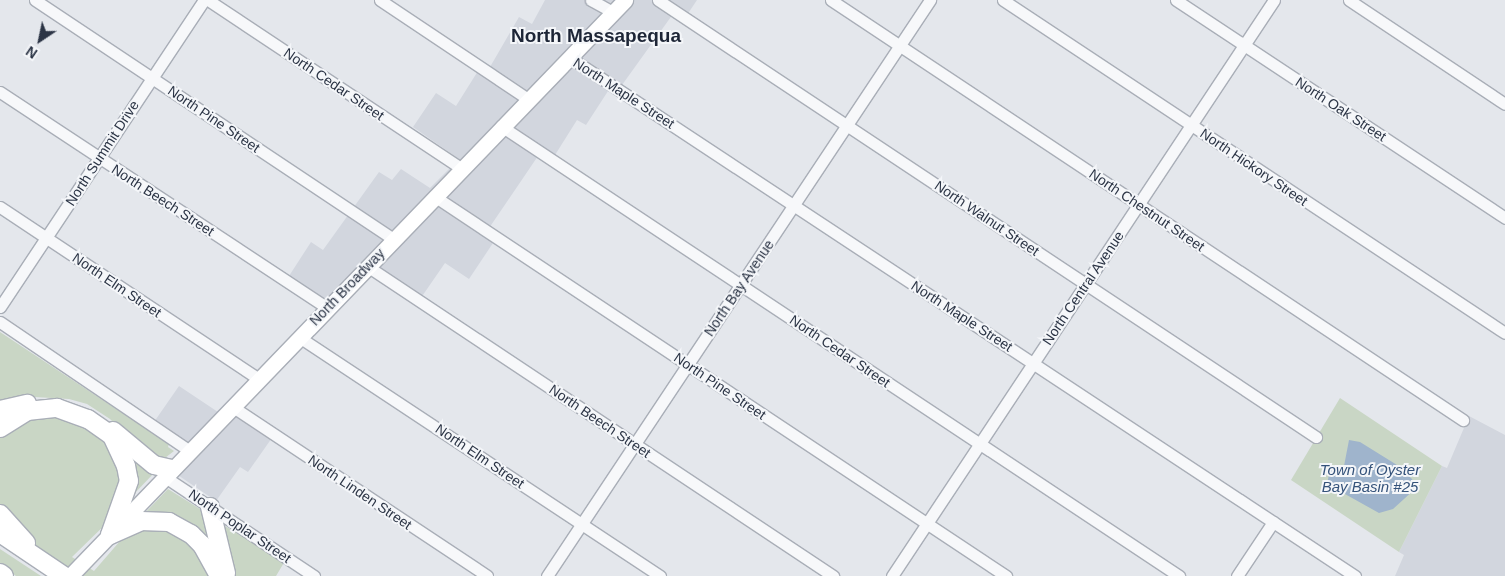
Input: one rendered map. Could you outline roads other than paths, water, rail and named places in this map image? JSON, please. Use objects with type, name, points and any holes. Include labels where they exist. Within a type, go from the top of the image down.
[{"type":"highway","points":[[0,410],[34,403],[70,407],[96,418],[154,464],[169,473]]},
{"type":"highway","points":[[0,428],[27,411],[57,408],[88,419],[112,436],[126,466],[129,481],[110,535]]},
{"type":"highway","points":[[210,507],[227,576]]},
{"type":"highway","points":[[0,514],[43,562]]},
{"type":"highway","points":[[110,535],[141,521],[169,522],[191,534],[202,545],[220,576]]},
{"type":"highway","points":[[0,533],[64,576]]},
{"type":"highway","points":[[0,573],[4,576]]},
{"type":"main road","name":"North Broadway","points":[[70,576],[501,126],[625,0]]},
{"type":"street","name":"North Pine Street","points":[[35,0],[393,239]]},
{"type":"street","name":"North Summit Drive","points":[[0,307],[204,0]]},
{"type":"street","name":"North Cedar Street","points":[[208,0],[461,168]]},
{"type":"street","points":[[380,0],[528,99]]},
{"type":"street","points":[[591,0],[613,12]]},
{"type":"street","name":"North Walnut Street","points":[[658,0],[1316,437]]},
{"type":"street","name":"North Chestnut Street","points":[[830,0],[1462,420]]},
{"type":"street","name":"North Bay Avenue","points":[[547,576],[930,0]]},
{"type":"street","name":"North Hickory Street","points":[[1003,0],[1505,334]]},
{"type":"street","name":"North Oak Street","points":[[1176,0],[1505,218]]},
{"type":"street","name":"North Central Avenue","points":[[892,576],[1274,0]]},
{"type":"street","points":[[1349,0],[1505,104]]},
{"type":"street","name":"North Maple Street","points":[[569,57],[1355,576]]},
{"type":"street","name":"North Beech Street","points":[[0,92],[327,308]]},
{"type":"street","name":"North Cedar Street","points":[[501,126],[1179,576]]},
{"type":"street","name":"North Pine Street","points":[[434,196],[1006,576]]},
{"type":"street","name":"North Elm Street","points":[[0,207],[259,379]]},
{"type":"street","name":"North Beech Street","points":[[367,266],[833,576]]},
{"type":"street","points":[[0,322],[190,451]]},
{"type":"street","name":"North Elm Street","points":[[299,337],[660,576]]},
{"type":"street","name":"North Linden Street","points":[[233,406],[487,576]]},
{"type":"street","name":"North Poplar Street","points":[[169,473],[210,507],[314,576]]},
{"type":"street","points":[[1237,576],[1273,522]]},
{"type":"water","name":"Town of Oyster Bay Basin #25","points":[[1349,440],[1360,442],[1397,465],[1412,479],[1415,489],[1393,509],[1379,513],[1327,484],[1330,470],[1344,466]]},
{"type":"district","name":"North Massapequa","points":[[596,36]]}]
